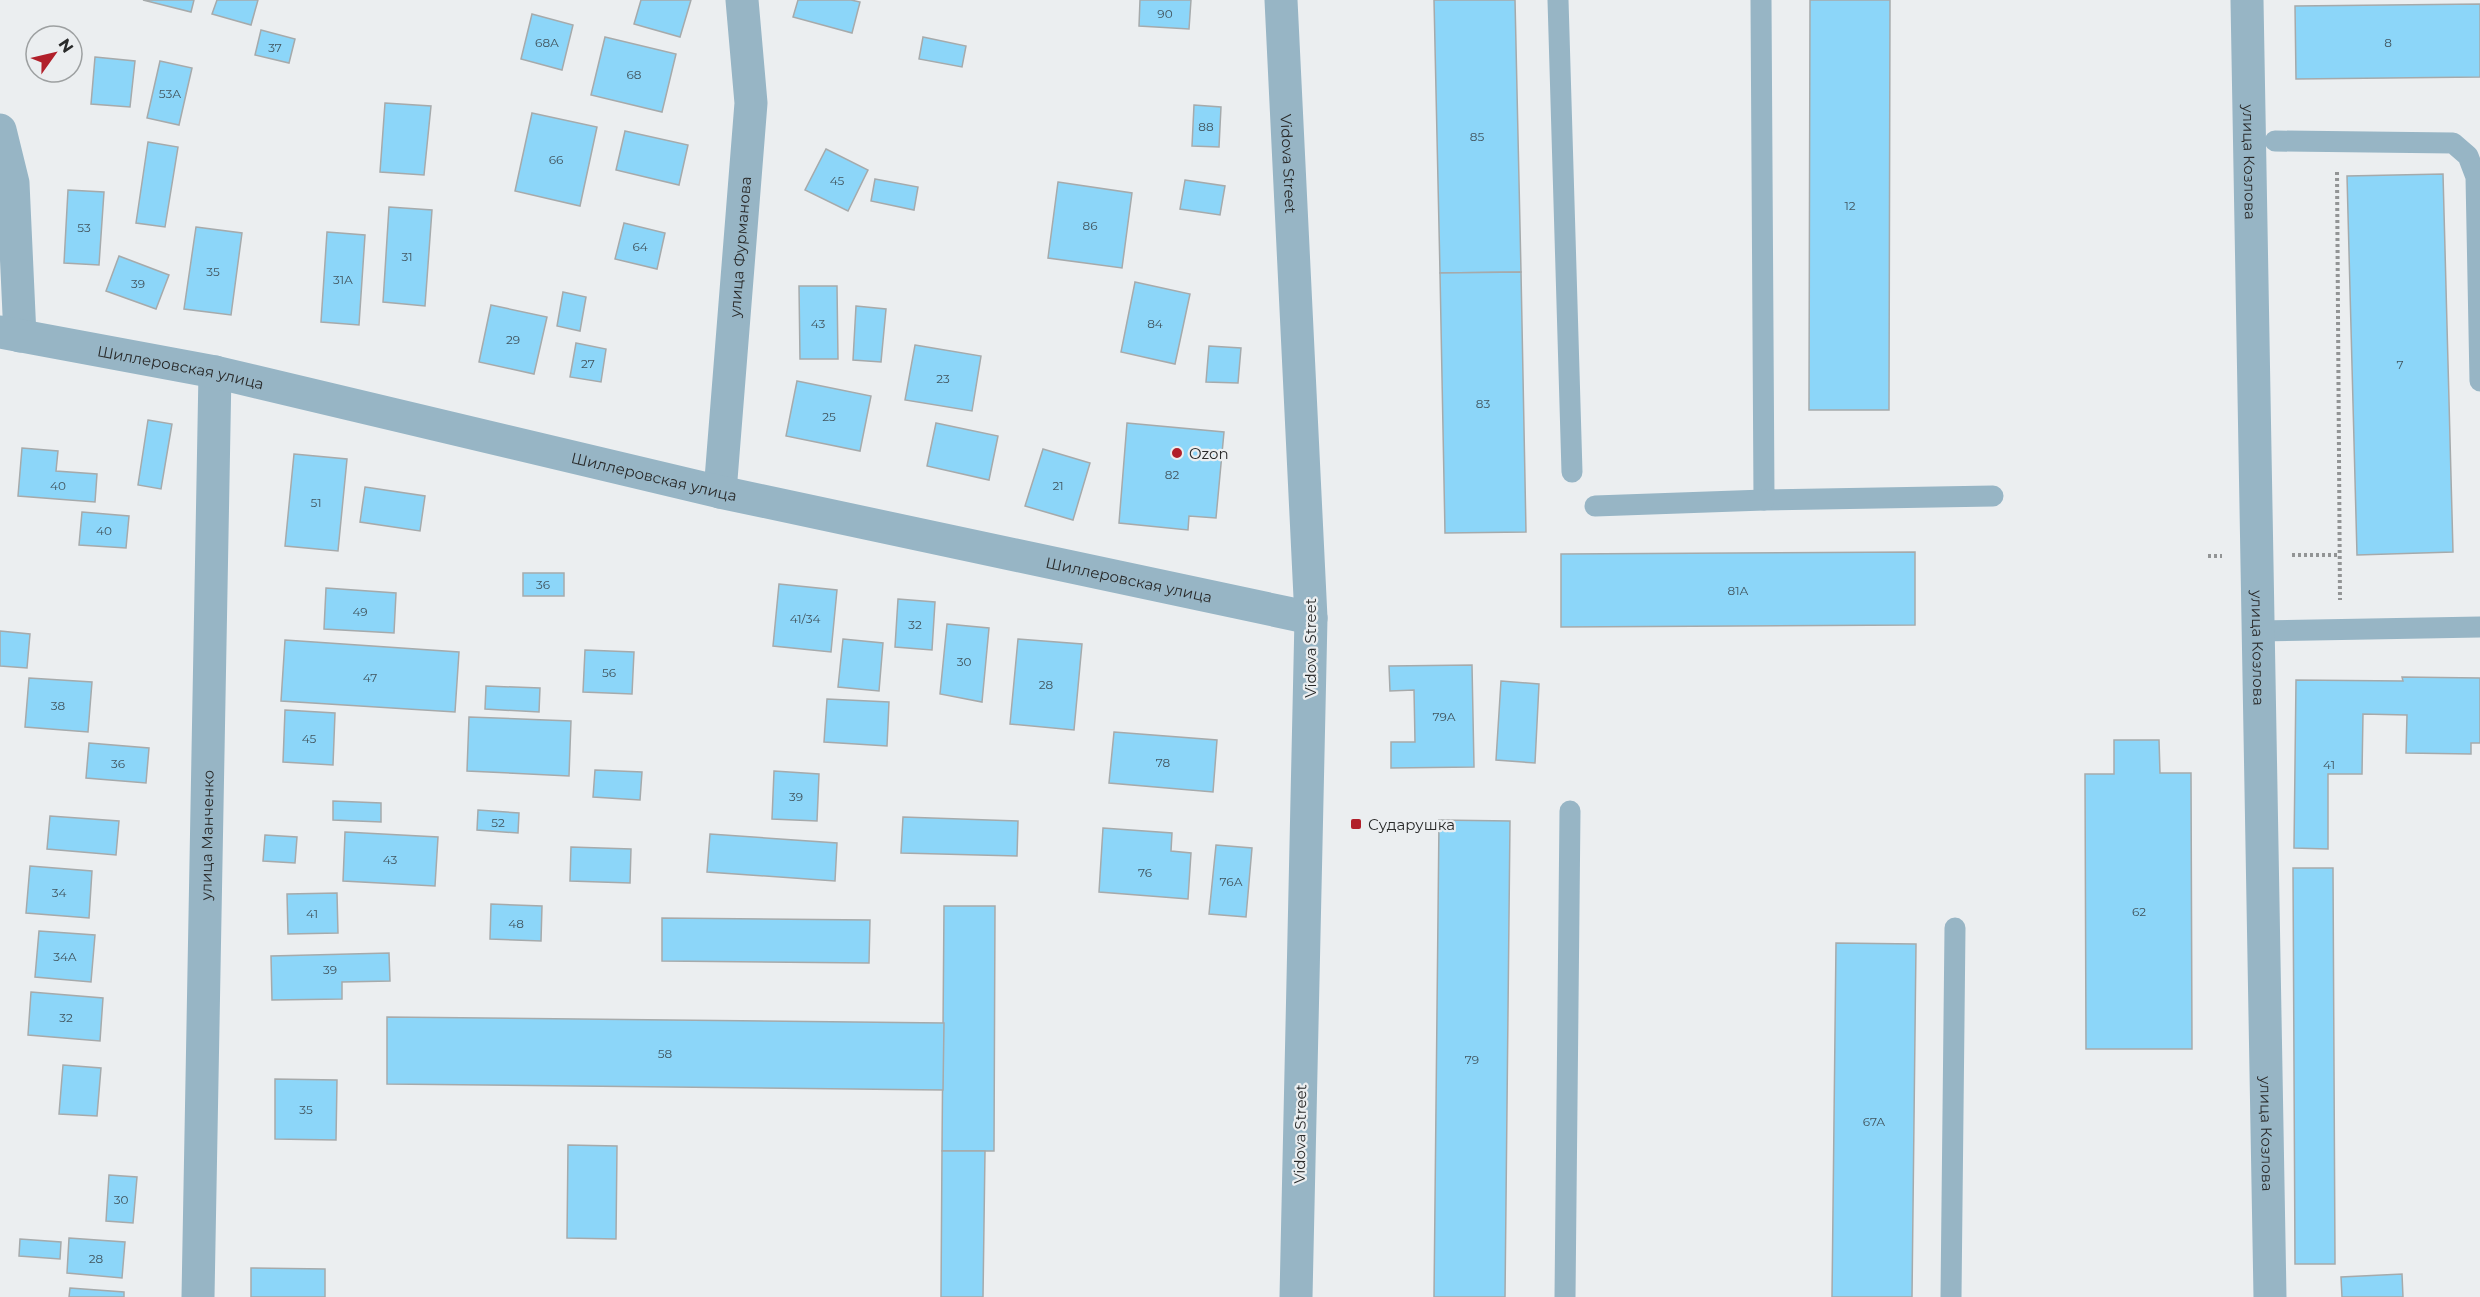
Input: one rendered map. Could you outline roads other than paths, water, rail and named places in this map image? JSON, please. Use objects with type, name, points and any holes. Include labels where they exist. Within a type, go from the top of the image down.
[{"type":"street","name":"улица Фурманова","points":[[720,492],[750,103],[742,0]]},
{"type":"street","name":"Vidova Street","points":[[1281,0],[1311,618],[1296,1297]]},
{"type":"street","name":"улица Козлова","points":[[2247,0],[2270,1297]]},
{"type":"street","points":[[0,130],[13,183],[10,334]]},
{"type":"street","name":"Шиллеровская улица","points":[[10,334],[215,372],[720,492],[1311,618]]},
{"type":"street","name":"улица Манченко","points":[[198,1297],[215,372]]},
{"type":"lane","points":[[1558,0],[1572,472]]},
{"type":"lane","points":[[1761,0],[1764,500]]},
{"type":"lane","points":[[2275,141],[2453,143],[2468,156],[2476,177],[2480,381]]},
{"type":"lane","points":[[1595,506],[1993,496]]},
{"type":"lane","points":[[2258,631],[2480,627]]},
{"type":"lane","points":[[1565,1297],[1570,811]]},
{"type":"lane","points":[[1951,1297],[1955,928]]},
{"type":"place","name":"Ozon","points":[[1177,453]]},
{"type":"place","name":"Сударушка","points":[[1356,824]]}]
